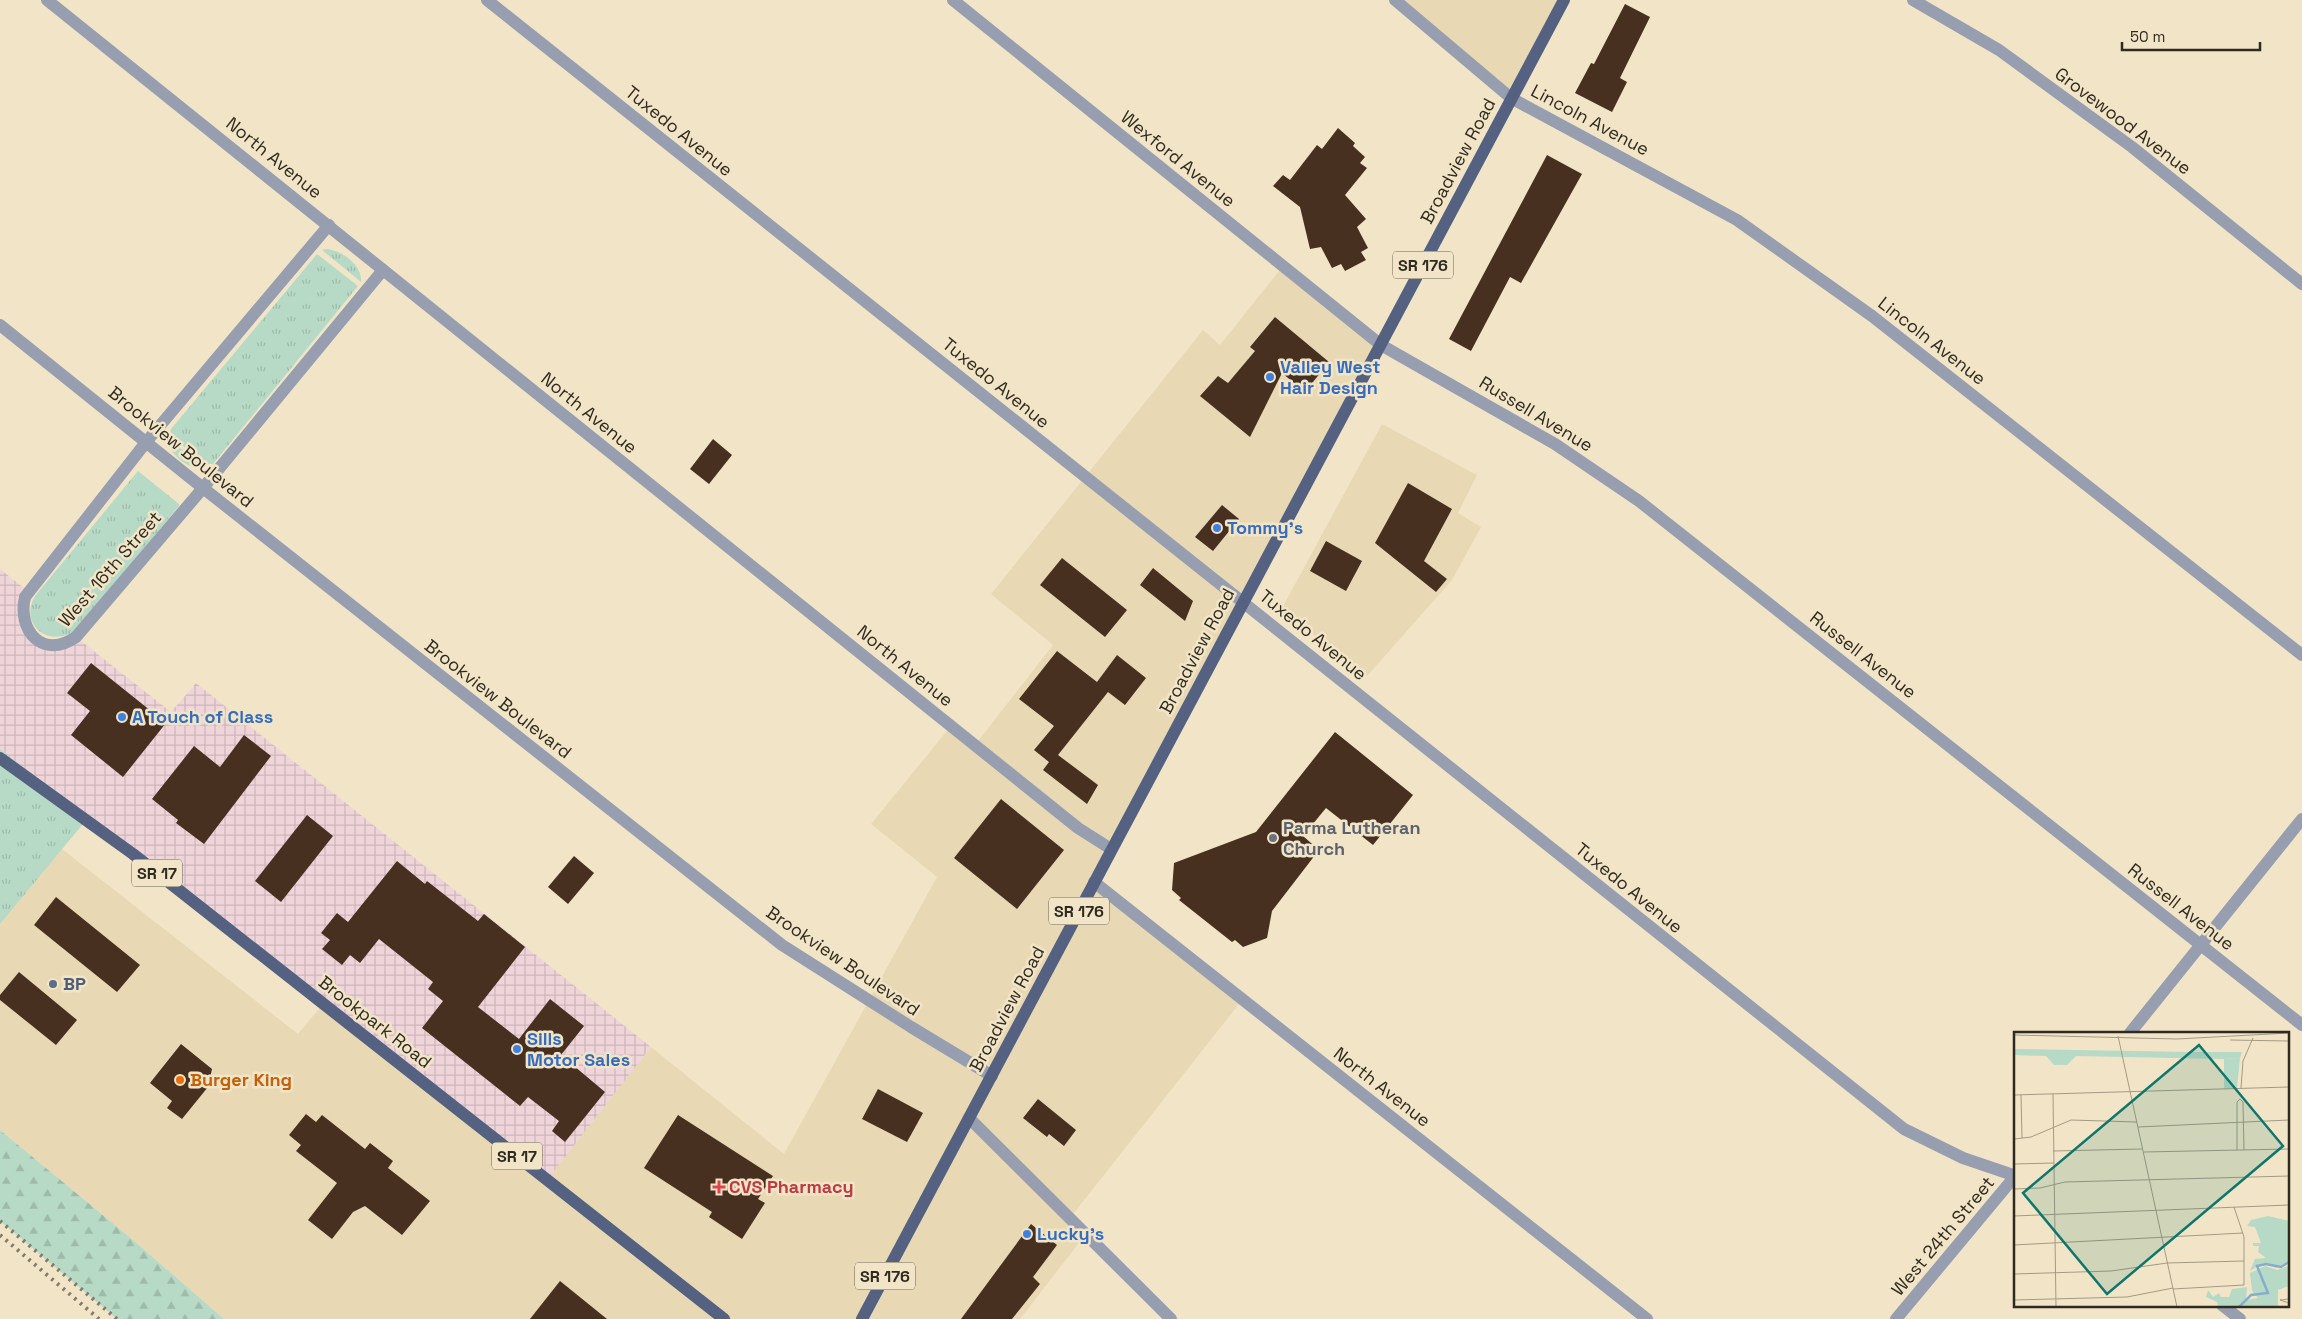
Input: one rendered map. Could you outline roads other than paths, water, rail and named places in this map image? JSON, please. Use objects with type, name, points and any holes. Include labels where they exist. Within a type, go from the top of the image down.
[{"type":"main road","name":"Broadview Road","points":[[862,1319],[1564,0]]},
{"type":"main road","name":"Brookpark Road","points":[[0,758],[133,854],[724,1319]]},
{"type":"street","name":"North Avenue","points":[[47,0],[1078,828],[1111,849]]},
{"type":"street","name":"Tuxedo Avenue","points":[[487,0],[1904,1129],[1963,1158],[2014,1176]]},
{"type":"street","name":"Wexford Avenue","points":[[953,0],[1381,345]]},
{"type":"street","name":"Lincoln Avenue","points":[[1395,0],[1511,98],[1737,220],[1872,316],[2302,655]]},
{"type":"street","name":"Grovewood Avenue","points":[[1913,0],[1999,50],[2132,147],[2302,284]]},
{"type":"street","name":"West 16th Street","points":[[329,225],[147,442],[26,597],[22,610],[25,627],[36,638],[48,646],[64,645],[76,637],[203,488],[383,270]]},
{"type":"street","name":"Brookview Boulevard","points":[[0,325],[203,488],[782,945],[992,1076]]},
{"type":"street","name":"Russell Avenue","points":[[1381,345],[1554,444],[1639,501],[2302,1025]]},
{"type":"street","points":[[2131,1032],[2302,820]]},
{"type":"street","name":"North Avenue","points":[[1094,882],[1647,1319]]},
{"type":"street","points":[[969,1118],[1171,1319]]},
{"type":"street","name":"West 24th Street","points":[[1896,1319],[2014,1177]]},
{"type":"street","points":[[2223,1306],[2240,1319]]},
{"type":"railway","points":[[0,1221],[117,1319]]},
{"type":"railway","points":[[0,1235],[99,1319]]},
{"type":"place","name":"Valley West Hair Design","points":[[1270,377]]},
{"type":"place","name":"Tommy's","points":[[1217,528]]},
{"type":"place","name":"A Touch of Class","points":[[122,717]]},
{"type":"place","name":"Parma Lutheran Church","points":[[1273,838]]},
{"type":"place","name":"BP","points":[[53,984]]},
{"type":"place","name":"Sills Motor Sales","points":[[517,1049]]},
{"type":"place","name":"Burger King","points":[[180,1080]]},
{"type":"place","name":"CVS Pharmacy","points":[[719,1187]]},
{"type":"place","name":"Lucky's","points":[[1027,1234]]}]
